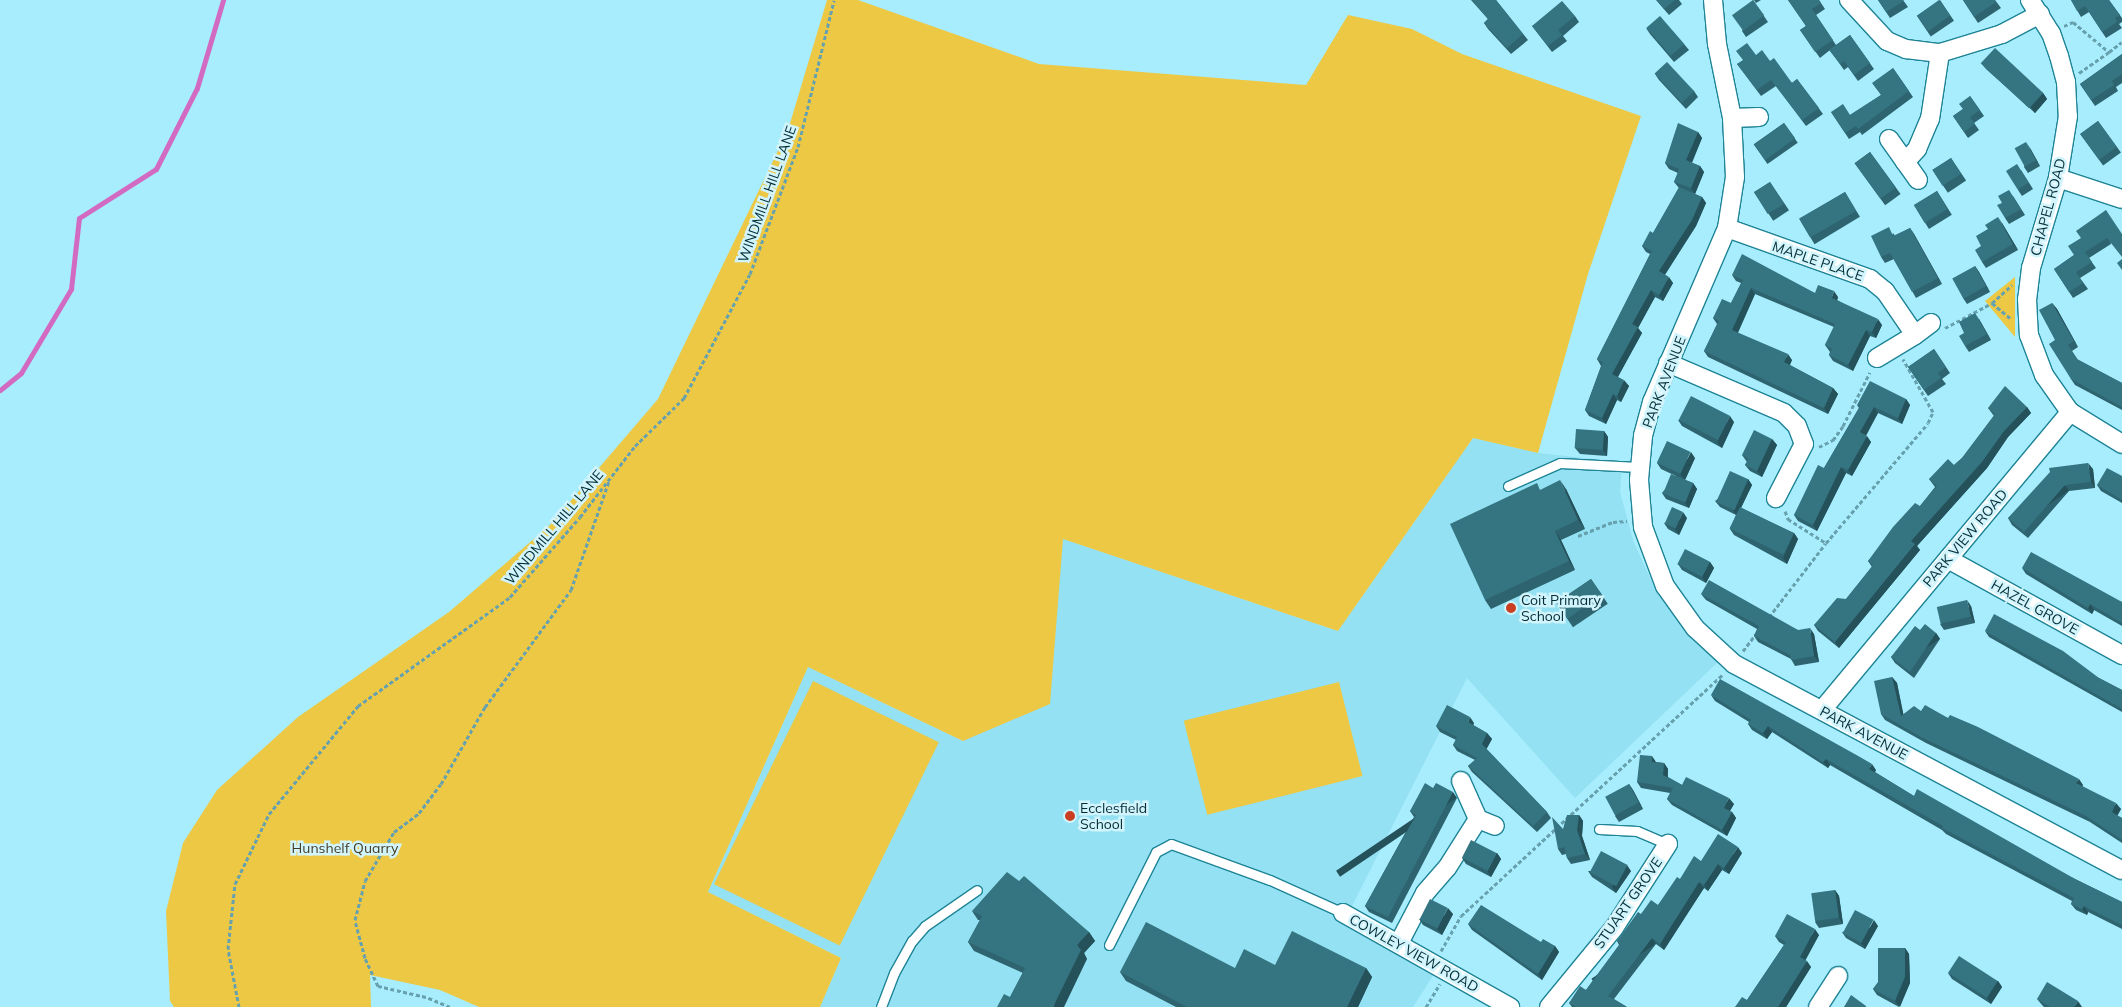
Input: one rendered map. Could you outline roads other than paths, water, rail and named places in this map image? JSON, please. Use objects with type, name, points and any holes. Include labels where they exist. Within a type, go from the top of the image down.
[{"type":"street","name":"PARK AVENUE","points":[[1713,0],[1717,44],[1732,118],[1734,177],[1727,228],[1668,363],[1645,428],[1639,467],[1642,519],[1651,554],[1665,586],[1695,628],[1734,664],[2122,870]]},
{"type":"street","points":[[1849,0],[1887,41],[1906,49],[1940,54],[2002,34],[2040,14]]},
{"type":"street","name":"CHAPEL ROAD","points":[[2030,0],[2051,33],[2066,82],[2068,116],[2058,178],[2031,268],[2027,299],[2029,335],[2044,375],[2070,412]]},
{"type":"street","points":[[1905,162],[1917,149],[1930,119],[1940,54]]},
{"type":"street","points":[[1732,118],[1759,117]]},
{"type":"street","points":[[1889,139],[1918,180]]},
{"type":"street","points":[[2058,178],[2122,199]]},
{"type":"street","name":"MAPLE PLACE","points":[[1727,228],[1870,280],[1886,290],[1915,334]]},
{"type":"street","points":[[1876,358],[1896,348],[1931,323]]},
{"type":"street","points":[[1668,363],[1784,413],[1797,426],[1804,444],[1776,498]]},
{"type":"street","points":[[2070,412],[2122,444]]},
{"type":"street","name":"PARK VIEW ROAD","points":[[1822,710],[2070,412]]},
{"type":"street","name":"HAZEL GROVE","points":[[1948,559],[2122,655]]},
{"type":"street","points":[[1461,781],[1478,818],[1495,826]]},
{"type":"street","points":[[1399,943],[1425,893],[1446,868],[1478,818]]},
{"type":"street","name":"STUART GROVE","points":[[1549,1007],[1614,928],[1668,844]]},
{"type":"street","name":"COWLEY VIEW ROAD","points":[[1343,913],[1441,966],[1510,1007]]},
{"type":"street","points":[[1818,1007],[1838,976]]},
{"type":"lane","points":[[1508,486],[1560,463],[1639,467]]},
{"type":"lane","points":[[1599,829],[1637,831],[1668,844]]},
{"type":"lane","points":[[1108,945],[1156,852],[1171,844],[1270,880],[1343,913]]},
{"type":"lane","points":[[881,1007],[894,972],[912,941],[925,926],[977,890]]},
{"type":"waterway","points":[[0,390],[21,373],[71,289],[79,218],[156,169],[197,88],[223,0]]},
{"type":"place","name":"Coit Primary School","points":[[1511,608]]},
{"type":"place","name":"Ecclesfield School","points":[[1070,816]]},
{"type":"park label","name":"Hunshelf Quarry","points":[[345,848]]}]
